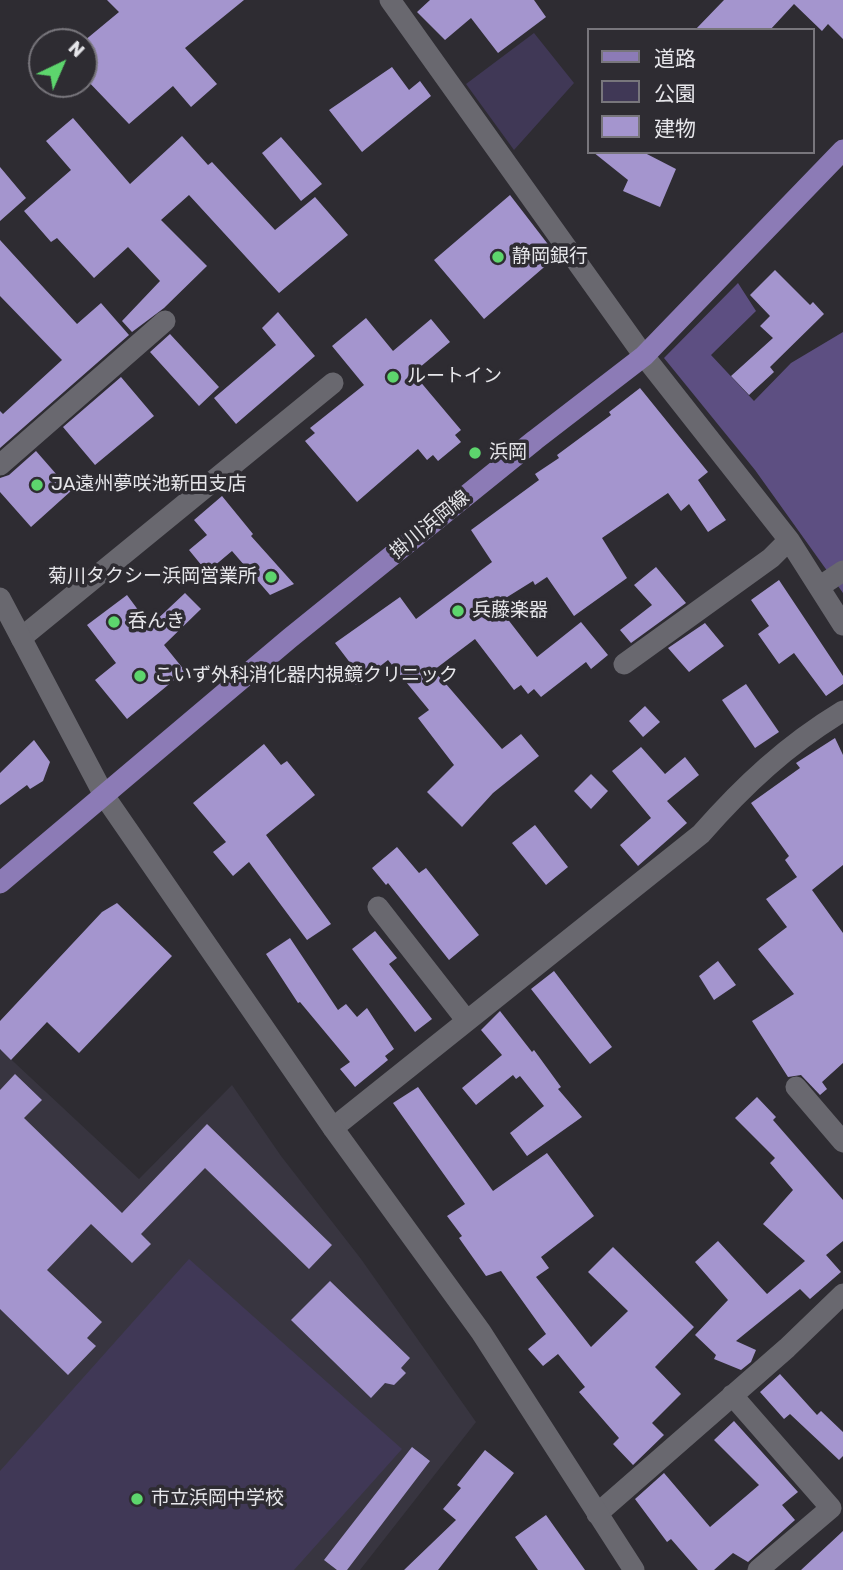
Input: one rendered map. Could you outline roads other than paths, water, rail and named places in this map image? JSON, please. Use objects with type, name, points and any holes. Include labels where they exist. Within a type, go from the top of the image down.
[{"type":"main road","name":"掛川浜岡線","points":[[0,883],[290,638],[535,440],[645,356],[843,150]]},
{"type":"street","points":[[390,0],[645,356],[789,540],[843,625]]},
{"type":"street","points":[[0,465],[165,321]]},
{"type":"street","points":[[20,638],[333,383]]},
{"type":"street","points":[[624,664],[771,558],[789,540]]},
{"type":"street","points":[[819,587],[843,571]]},
{"type":"street","points":[[0,598],[105,797],[332,1128],[481,1332],[634,1570]]},
{"type":"street","points":[[332,1128],[701,834],[742,787],[799,738],[843,711]]},
{"type":"street","points":[[378,907],[467,1021]]},
{"type":"street","points":[[796,1087],[843,1142]]},
{"type":"street","points":[[597,1514],[839,1304]]},
{"type":"street","points":[[732,1395],[831,1508],[758,1570]]},
{"type":"place","name":"静岡銀行","points":[[498,257]]},
{"type":"place","name":"ルートイン","points":[[393,377]]},
{"type":"place","name":"浜岡","points":[[475,453]]},
{"type":"place","name":"JA遠州夢咲池新田支店","points":[[37,485]]},
{"type":"place","name":"菊川タクシー浜岡営業所","points":[[271,577]]},
{"type":"place","name":"兵藤楽器","points":[[458,611]]},
{"type":"place","name":"呑んき","points":[[114,622]]},
{"type":"place","name":"こいず外科消化器内視鏡クリニック","points":[[140,676]]},
{"type":"place","name":"市立浜岡中学校","points":[[137,1499]]}]
